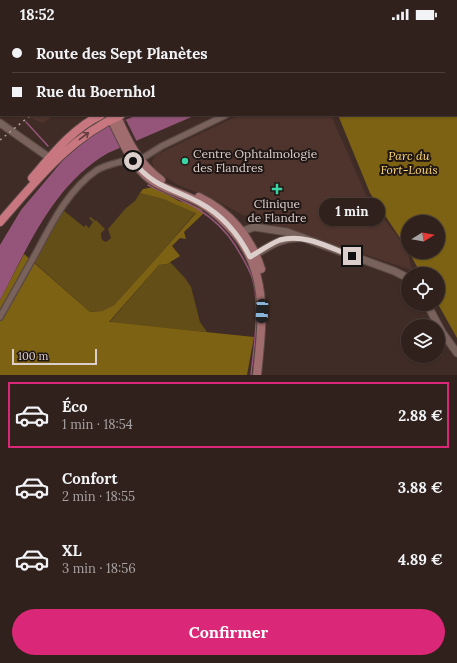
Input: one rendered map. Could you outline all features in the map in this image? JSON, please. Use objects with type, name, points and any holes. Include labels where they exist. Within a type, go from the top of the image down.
[{"type":"main road","points":[[0,222],[75,133],[100,116]]},
{"type":"main road","points":[[0,215],[51,161],[87,134],[115,118],[128,147],[136,159],[161,180],[201,197],[216,206],[229,217],[253,255],[262,272],[266,296],[257,375]]},
{"type":"street","points":[[0,317],[57,215],[66,202],[96,171],[110,164],[136,159],[224,116]]},
{"type":"street","points":[[0,123],[51,161]]},
{"type":"street","points":[[241,235],[250,228],[287,232],[401,274]]},
{"type":"street","points":[[253,255],[280,241],[293,238],[304,239]]},
{"type":"street","points":[[431,311],[444,336],[457,353]]},
{"type":"shaded area","points":[[26,116],[54,116],[43,123]]},
{"type":"shaded area","points":[[135,116],[194,116],[108,153],[89,166],[72,182],[44,219],[0,300],[0,245],[21,210],[64,159],[87,139],[104,128]]},
{"type":"shaded area","name":"Clinique de Flandre","points":[[237,116],[331,116],[366,195],[401,241],[401,259],[409,259],[411,267],[403,267],[241,214],[211,198],[176,184],[155,170],[152,161],[156,155]]},
{"type":"shaded area","points":[[140,193],[163,199],[196,212],[114,305],[102,311],[90,312],[34,262],[63,210],[84,227],[86,225],[89,228],[93,222],[89,218],[91,217],[95,221],[96,220],[105,229],[101,233],[101,236],[102,240],[106,242],[111,238],[108,229],[126,208],[135,201]]},
{"type":"shaded area","points":[[170,262],[191,287],[200,322],[207,332],[109,323],[159,265]]},
{"type":"green space","name":"Parc du Fort-Louis","points":[[338,116],[457,116],[457,338],[442,311],[445,311],[445,267],[417,267],[413,259],[445,259],[445,215],[401,215],[401,240],[370,193]]},
{"type":"green space","points":[[154,187],[179,201],[202,209],[203,214],[184,232],[186,239],[180,238],[172,246],[180,256],[167,264],[159,265],[109,322],[254,337],[247,375],[0,375],[0,300],[24,254],[90,312],[102,311],[114,305],[196,213],[163,199],[140,193],[143,189]]},
{"type":"pier","points":[[126,120],[137,142],[122,147],[111,126]]},
{"type":"waterway","points":[[26,122],[48,146]]},
{"type":"waterway","points":[[148,185],[198,209],[208,216],[227,235],[235,245],[244,261],[252,277],[256,300],[256,326],[251,375]]},
{"type":"railway","points":[[0,140],[30,116]]},
{"type":"place","name":"Centre Ophtalmologie des Flandres","points":[[185,161]]},
{"type":"place","name":"Clinique de Flandre","points":[[277,189]]},
{"type":"route","points":[[133,161],[144,174],[156,183],[199,202],[215,213],[228,224],[250,257],[277,242],[293,238],[304,239],[352,256]]}]
